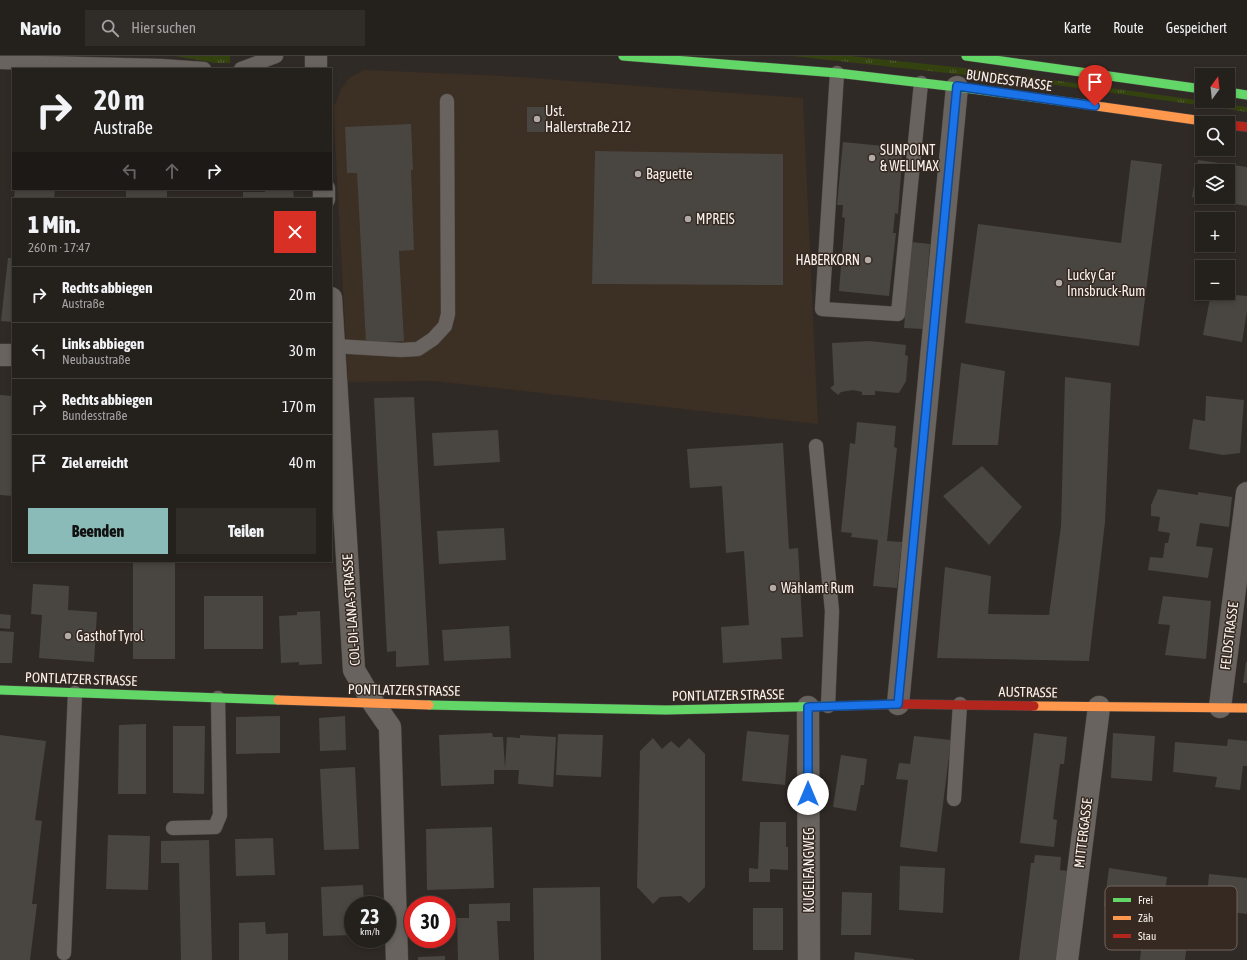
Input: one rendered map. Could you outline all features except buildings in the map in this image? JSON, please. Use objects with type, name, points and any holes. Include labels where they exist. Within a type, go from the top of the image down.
[{"type":"street","points":[[316,56],[316,68]]},
{"type":"street","name":"BUNDESSTRASSE","points":[[623,56],[837,73],[957,86],[1195,120]]},
{"type":"street","name":"BUNDESSTRASSE","points":[[966,56],[1195,88]]},
{"type":"street","points":[[898,704],[957,86]]},
{"type":"street","points":[[1235,93],[1247,95]]},
{"type":"street","points":[[1235,125],[1247,127]]},
{"type":"street","name":"COL-DI-LANA-STRASSE","points":[[332,314],[334,371],[354,670],[374,704],[390,726],[397,960]]},
{"type":"street","points":[[0,355],[12,355]]},
{"type":"street","name":"FELDSTRASSE","points":[[1220,707],[1247,493]]},
{"type":"street","name":"PONTLATZER STRASSE","points":[[0,690],[374,704],[666,710],[818,707]]},
{"type":"street","name":"AUSTRASSE","points":[[818,707],[898,704],[960,704],[1247,708]]},
{"type":"street","name":"KUGELFANGWEG","points":[[809,960],[818,707]]},
{"type":"street","name":"MITTERGASSE","points":[[1067,960],[1099,707]]},
{"type":"lane","points":[[244,68],[276,56]]},
{"type":"lane","points":[[0,62],[190,68]]},
{"type":"lane","points":[[837,73],[822,309],[898,314],[921,83]]},
{"type":"lane","points":[[334,346],[401,350],[418,349],[434,339],[445,326],[448,314],[447,101]]},
{"type":"lane","points":[[816,446],[832,611],[818,707]]},
{"type":"lane","points":[[64,953],[75,693]]},
{"type":"lane","points":[[173,828],[215,827],[220,815],[218,698]]},
{"type":"lane","points":[[954,799],[960,704]]},
{"type":"shaded area","points":[[365,70],[503,76],[803,98],[818,424],[434,381],[348,382],[333,104],[336,103],[341,89],[350,77]]},
{"type":"green space","points":[[175,56],[230,56],[230,63],[216,63]]},
{"type":"green space","points":[[793,56],[850,56],[973,69],[1195,100],[1195,105],[1056,85]]},
{"type":"green space","points":[[1235,105],[1247,107],[1247,112],[1219,108],[1235,108]]},
{"type":"traffic: fast","points":[[623,56],[837,73],[1075,103]]},
{"type":"traffic: fast","points":[[966,56],[1195,88]]},
{"type":"traffic: fast","points":[[1235,93],[1247,95]]},
{"type":"traffic: fast","points":[[0,690],[278,700]]},
{"type":"traffic: fast","points":[[429,705],[666,710],[874,705]]},
{"type":"traffic: slow","points":[[1075,103],[1195,120]]},
{"type":"traffic: slow","points":[[278,700],[429,705]]},
{"type":"traffic: slow","points":[[1034,706],[1247,708]]},
{"type":"traffic: jam","points":[[1235,126],[1247,127]]},
{"type":"traffic: jam","points":[[874,705],[1034,706]]},
{"type":"place","name":"Ust. Hallerstraße 212","points":[[537,119]]},
{"type":"place","name":"SUNPOINT & WELLMAX","points":[[872,158]]},
{"type":"place","name":"Baguette","points":[[638,174]]},
{"type":"place","name":"MPREIS","points":[[688,219]]},
{"type":"place","name":"HABERKORN","points":[[868,260]]},
{"type":"place","name":"Lucky Car Innsbruck-Rum","points":[[1059,283]]},
{"type":"place","name":"Wählamt Rum","points":[[773,588]]},
{"type":"place","name":"Gasthof Tyrol","points":[[68,636]]},
{"type":"route","points":[[808,794],[808,707],[898,704],[957,86],[1095,106]]}]
